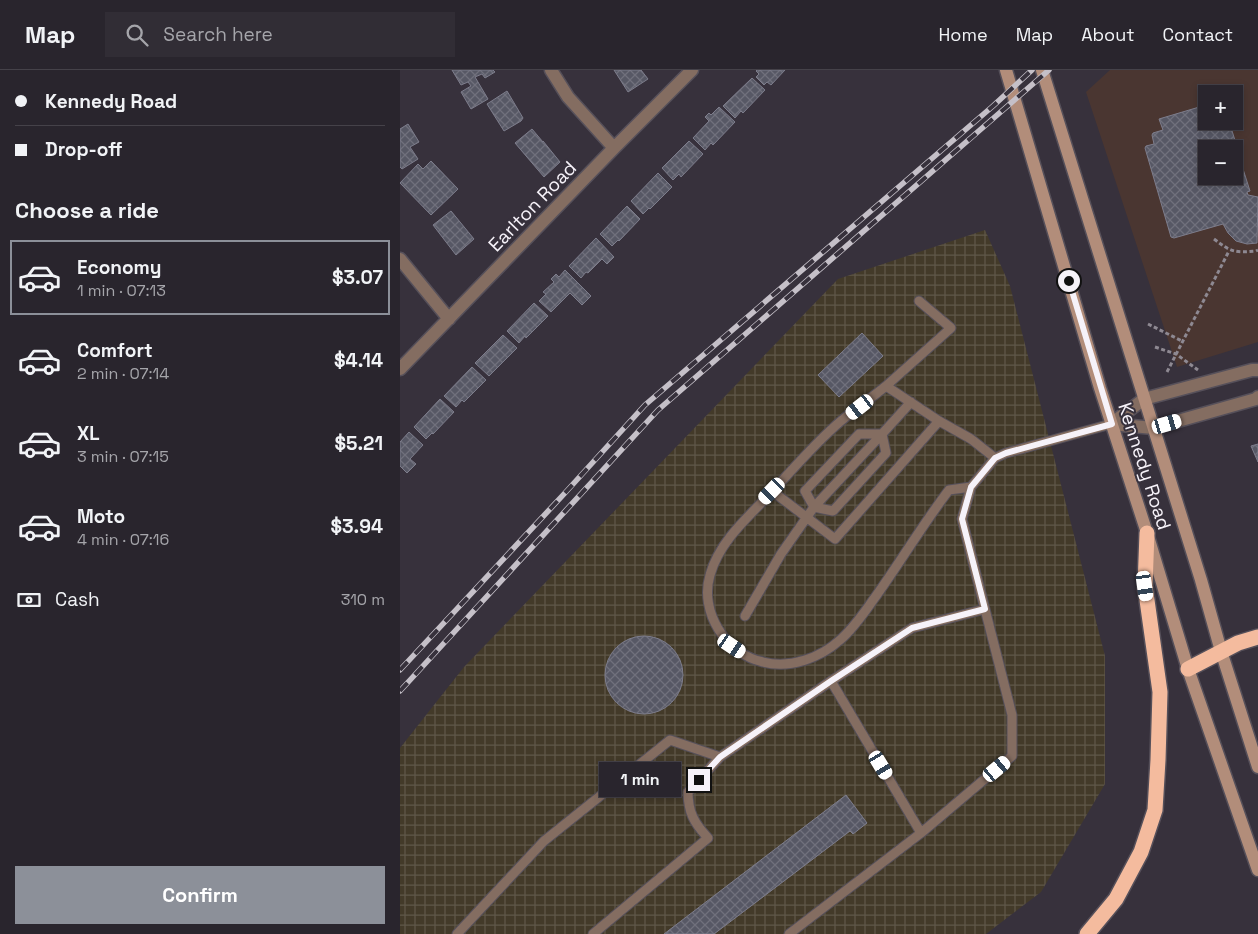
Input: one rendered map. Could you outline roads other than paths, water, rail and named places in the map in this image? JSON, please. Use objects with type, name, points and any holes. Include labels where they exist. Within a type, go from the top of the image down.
[{"type":"highway","points":[[1086,934],[1116,899],[1141,852],[1155,810],[1160,692],[1145,586],[1148,533]]},
{"type":"highway","points":[[1188,669],[1238,643],[1258,637]]},
{"type":"main road","name":"Kennedy Road","points":[[1006,70],[1188,669],[1258,870]]},
{"type":"main road","name":"Kennedy Road","points":[[1042,70],[1258,767]]},
{"type":"street","points":[[551,70],[568,97],[614,148]]},
{"type":"street","name":"Earlton Road","points":[[400,369],[692,70]]},
{"type":"street","points":[[400,259],[449,319]]},
{"type":"street","points":[[1112,424],[1144,398],[1258,370]]},
{"type":"street","points":[[1112,424],[1153,428],[1258,397]]},
{"type":"lane","points":[[919,301],[951,328],[886,386],[833,428],[738,527],[714,562],[707,587],[710,610],[717,626],[732,646],[752,658],[764,662],[787,663],[811,659],[821,654],[840,640],[856,624],[949,490],[971,487]]},
{"type":"lane","points":[[886,386],[939,421],[971,439],[995,458]]},
{"type":"lane","points":[[745,616],[781,554],[814,507],[911,402]]},
{"type":"lane","points":[[772,491],[835,538],[939,421]]},
{"type":"lane","points":[[789,934],[921,833],[1012,756],[1012,715],[962,519],[971,487],[995,458],[1006,453],[1112,424]]},
{"type":"lane","points":[[859,434],[882,434],[886,453],[833,511],[814,507],[805,491],[859,434]]},
{"type":"lane","points":[[593,934],[708,838],[693,819],[688,804],[688,792],[720,757],[912,628],[985,609]]},
{"type":"lane","points":[[831,681],[921,833]]},
{"type":"lane","points":[[457,934],[544,841],[670,740],[720,757]]},
{"type":"railway","points":[[400,670],[645,405],[993,106],[1032,70]]},
{"type":"railway","points":[[400,691],[658,410],[1049,70]]}]
